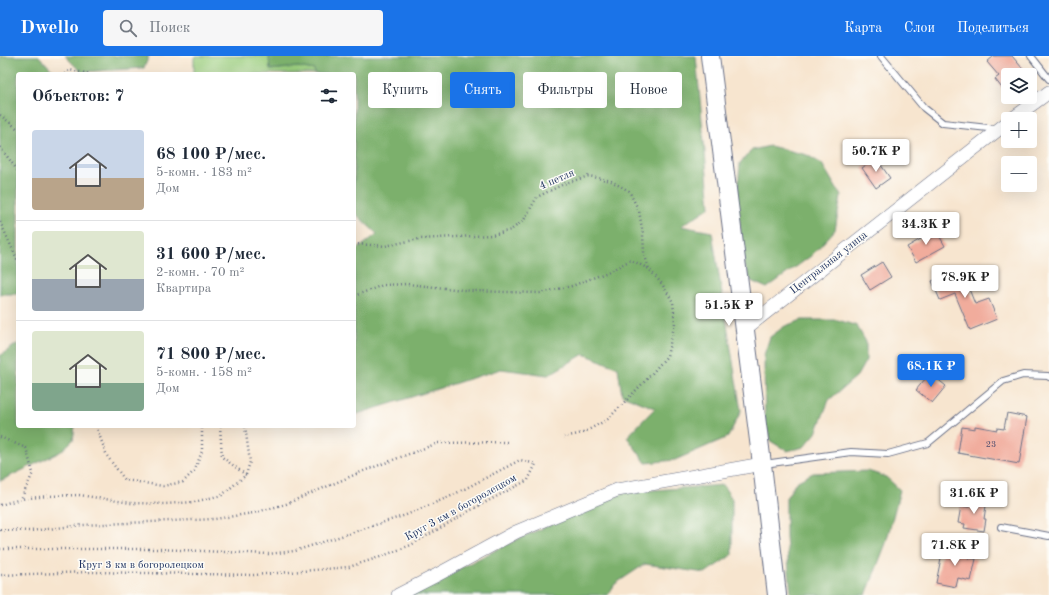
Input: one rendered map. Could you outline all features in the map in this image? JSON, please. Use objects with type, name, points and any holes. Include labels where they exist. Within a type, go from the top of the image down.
[{"type":"street","points":[[710,56],[762,464],[777,595]]},
{"type":"street","points":[[1022,112],[1049,92]]},
{"type":"street","name":"Центральная улица","points":[[745,329],[1001,127]]},
{"type":"street","points":[[398,595],[516,532],[617,490],[762,464]]},
{"type":"lane","points":[[880,56],[924,108],[943,123],[1001,125]]},
{"type":"lane","points":[[1031,56],[1049,80]]},
{"type":"lane","points":[[762,464],[851,452],[888,454],[928,443],[1003,381],[1024,375],[1049,377]]},
{"type":"lane","points":[[1001,527],[1049,536]]},
{"type":"path","points":[[67,72],[69,70],[80,72]]},
{"type":"path","points":[[0,115],[16,127]]},
{"type":"path","points":[[0,147],[16,168]]},
{"type":"path","name":"4 петля","points":[[356,244],[385,246],[419,239],[492,235],[511,230],[524,220],[537,197],[566,183],[589,176],[611,181],[630,192],[640,211],[644,253],[649,268]]},
{"type":"path","points":[[0,222],[16,257]]},
{"type":"path","points":[[356,295],[383,285],[407,284],[473,291],[540,293],[572,286],[608,272],[631,260],[649,268],[662,284],[673,302],[675,323],[667,356],[608,419],[582,433],[564,437]]},
{"type":"path","points":[[97,428],[107,456],[125,480],[164,486],[183,482],[195,470],[202,451],[202,428]]},
{"type":"path","points":[[220,428],[222,457],[246,475]]},
{"type":"path","points":[[0,505],[21,499],[79,495],[131,503],[165,504],[194,502],[222,494],[246,475],[250,462],[245,428]]},
{"type":"path","points":[[0,438],[26,448],[33,473],[21,499]]},
{"type":"path","points":[[0,530],[30,531],[83,525],[215,519],[253,513],[286,504],[361,472],[438,443],[510,442]]},
{"type":"path","name":"Круг 3 км в богоролецком","points":[[0,548],[159,549],[268,554],[294,551],[406,515],[451,496],[520,460],[536,464],[528,480],[471,510],[411,545],[349,567],[254,575],[91,572],[0,575]]},
{"type":"green space","points":[[0,56],[39,56],[51,69],[58,72],[16,72],[16,294],[0,294]]},
{"type":"green space","points":[[65,56],[149,56],[144,68],[81,72]]},
{"type":"green space","points":[[195,56],[269,56],[270,70],[298,67],[315,70],[315,72],[194,72]]},
{"type":"green space","points":[[269,56],[696,56],[710,207],[681,226],[712,232],[741,411],[728,437],[675,460],[646,463],[627,437],[655,408],[622,395],[618,368],[584,354],[548,375],[501,369],[356,414],[356,250],[377,234],[356,214],[356,72],[314,72],[314,70],[298,67],[270,70]]},
{"type":"green space","points":[[770,146],[807,155],[822,164],[841,196],[835,230],[811,256],[767,288],[751,281],[744,264],[737,200],[740,163],[752,150]]},
{"type":"green space","points":[[802,320],[838,320],[857,326],[866,342],[866,360],[857,376],[829,400],[816,433],[804,447],[787,451],[772,442],[765,424],[764,355],[770,337],[785,326]]},
{"type":"green space","points":[[16,345],[16,428],[75,428],[73,440],[60,452],[0,481],[0,356]]},
{"type":"green space","points":[[868,471],[886,477],[900,490],[886,543],[866,595],[791,595],[786,536],[786,498],[796,482],[813,473]]},
{"type":"green space","points":[[723,485],[732,499],[732,555],[705,573],[645,564],[615,584],[608,595],[406,595],[520,538],[626,492]]},
{"type":"building","points":[[994,56],[1012,56],[1022,68],[1001,68],[1001,87],[995,79],[999,76],[987,62]]},
{"type":"building","points":[[876,158],[890,178],[876,188],[862,168]]},
{"type":"building","points":[[936,230],[945,246],[916,262],[907,247]]},
{"type":"building","points":[[882,262],[891,277],[870,290],[861,275]]},
{"type":"building","points":[[961,269],[975,304],[989,299],[997,319],[970,330],[955,294],[940,300],[932,281]]},
{"type":"building","points":[[930,373],[946,386],[932,403],[916,390]]},
{"type":"building","points":[[1007,413],[1027,417],[1019,464],[958,453],[962,427],[975,429],[975,426],[997,430],[997,428],[1004,429]]},
{"type":"building","points":[[971,497],[987,499],[984,531],[964,528],[965,524],[958,523],[961,506],[969,507]]},
{"type":"building","points":[[943,548],[969,553],[968,558],[976,559],[971,581],[958,578],[956,587],[936,583]]}]
